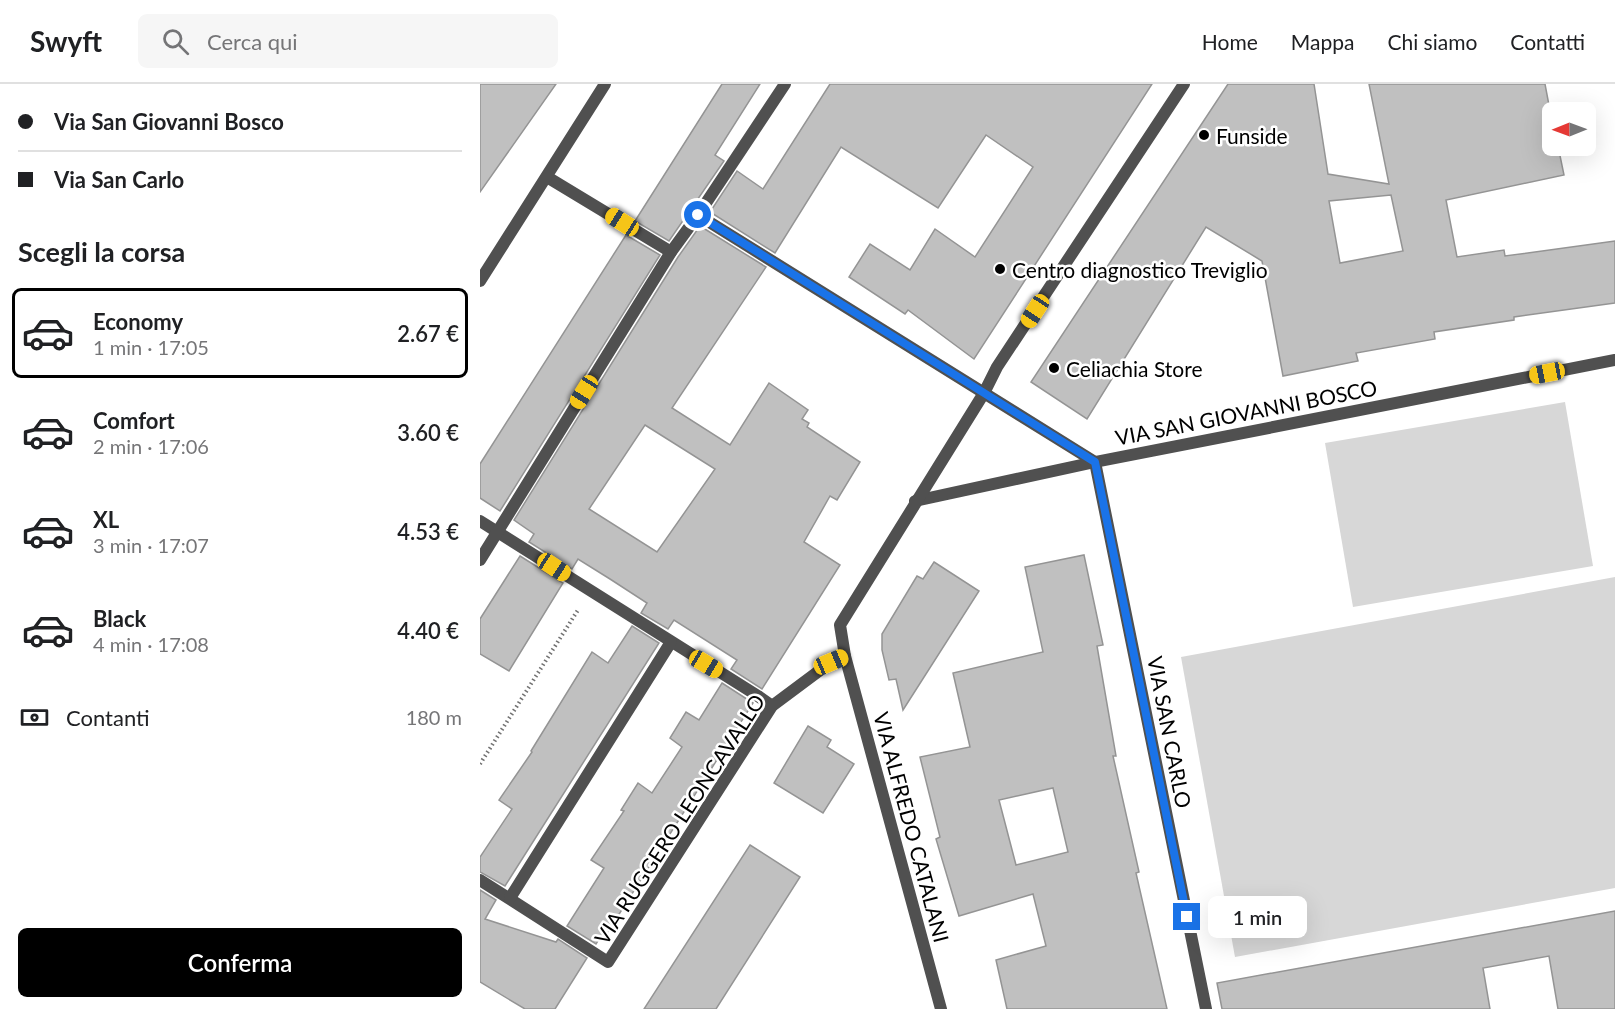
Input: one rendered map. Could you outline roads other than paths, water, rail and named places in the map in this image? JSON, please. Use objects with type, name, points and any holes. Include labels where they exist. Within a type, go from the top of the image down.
[{"type":"street","points":[[480,281],[606,84]]},
{"type":"street","points":[[480,560],[670,252],[698,215],[785,84]]},
{"type":"street","points":[[845,656],[840,625],[984,393],[997,367],[1184,84]]},
{"type":"street","points":[[547,177],[670,252]]},
{"type":"street","name":"VIA SAN GIOVANNI BOSCO","points":[[698,215],[1095,462],[1615,360]]},
{"type":"street","points":[[915,501],[1095,462]]},
{"type":"street","name":"VIA SAN CARLO","points":[[1095,462],[1206,1009]]},
{"type":"street","points":[[480,521],[772,706]]},
{"type":"street","points":[[480,880],[510,898],[671,642]]},
{"type":"street","name":"VIA RUGGERO LEONCAVALLO","points":[[510,898],[608,962],[772,706],[831,662],[845,656]]},
{"type":"street","name":"VIA ALFREDO CATALANI","points":[[845,656],[941,1009]]},
{"type":"place","name":"Funside","points":[[1204,135]]},
{"type":"place","name":"Centro diagnostico Treviglio","points":[[1000,269]]},
{"type":"place","name":"Celiachia Store","points":[[1054,368]]}]
